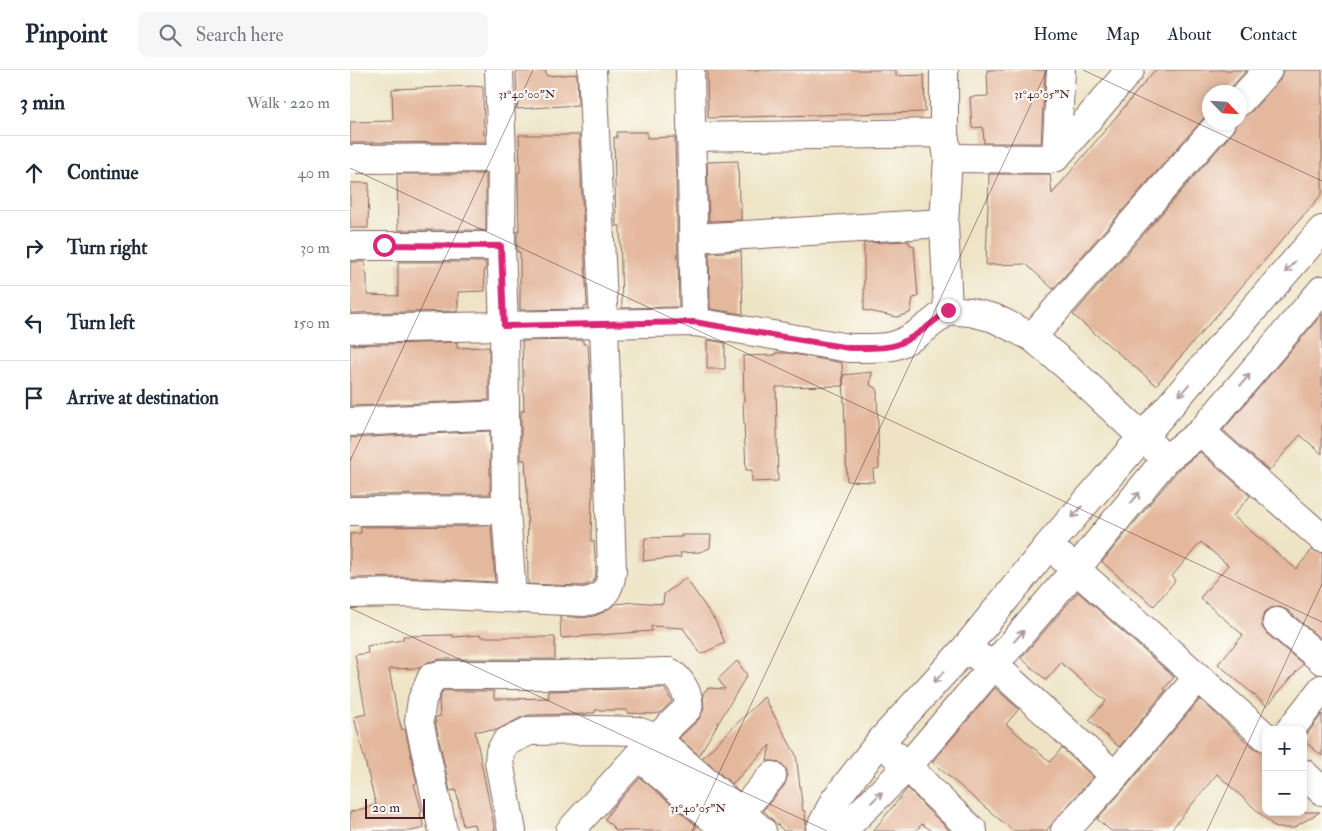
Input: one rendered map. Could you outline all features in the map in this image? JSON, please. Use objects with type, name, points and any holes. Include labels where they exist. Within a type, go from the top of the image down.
[{"type":"street","points":[[499,70],[502,158],[501,246],[506,510],[512,597]]},
{"type":"street","points":[[350,594],[406,593],[584,602],[596,600],[611,585],[604,324],[592,70]]},
{"type":"street","points":[[690,70],[694,322]]},
{"type":"street","points":[[944,70],[946,146],[944,223],[948,310]]},
{"type":"street","points":[[1056,157],[1061,70]]},
{"type":"street","points":[[691,137],[946,146],[1049,159],[1056,157],[1130,70]]},
{"type":"street","points":[[1247,94],[1268,70]]},
{"type":"street","points":[[1032,337],[1214,130]]},
{"type":"street","points":[[350,159],[502,158]]},
{"type":"street","points":[[694,238],[944,223]]},
{"type":"street","points":[[820,831],[834,800],[879,743],[964,649],[1048,546],[1322,230]]},
{"type":"street","points":[[350,246],[501,246]]},
{"type":"street","points":[[842,831],[908,766],[1076,570],[1166,459],[1201,432],[1321,292]]},
{"type":"street","points":[[350,329],[694,322],[849,348],[861,348],[894,345],[921,332],[948,310],[970,312],[994,318],[1032,337],[1144,436],[1166,459]]},
{"type":"street","points":[[350,422],[504,415]]},
{"type":"street","points":[[1201,432],[1322,538]]},
{"type":"street","points":[[350,511],[506,510]]},
{"type":"street","points":[[1048,546],[1262,733]]},
{"type":"street","points":[[1277,622],[1322,660]]},
{"type":"street","points":[[964,649],[994,665],[1115,776]]},
{"type":"street","points":[[442,831],[419,721],[422,700],[432,677],[441,674],[555,675],[669,672],[676,675],[689,700],[684,713],[647,747],[570,831]]},
{"type":"street","points":[[1065,831],[1115,776],[1198,677]]},
{"type":"street","points":[[1293,726],[1322,689]]},
{"type":"street","points":[[512,831],[499,762],[500,752],[506,742],[529,731],[598,730],[637,731],[647,747],[729,826],[762,831]]},
{"type":"street","points":[[879,743],[908,766],[934,794],[974,831]]},
{"type":"street","points":[[729,826],[772,776]]},
{"type":"street","points":[[1307,777],[1322,791]]},
{"type":"building","points":[[707,70],[896,70],[896,76],[924,75],[925,112],[708,118]]},
{"type":"building","points":[[987,70],[1045,70],[1041,143],[984,143],[983,127],[972,128],[970,97],[988,96]]},
{"type":"building","points":[[1155,70],[1247,70],[1233,85],[1202,85],[1202,120],[1053,289],[1026,264],[986,265],[989,174],[1050,174],[1052,194]]},
{"type":"building","points":[[1283,70],[1322,70],[1322,194],[1156,385],[1073,315],[1234,130],[1247,130],[1247,114],[1251,112],[1280,80]]},
{"type":"building","points":[[546,71],[548,76],[577,74],[578,105],[517,109],[516,72]]},
{"type":"building","points":[[483,87],[484,135],[486,135],[486,142],[350,143],[350,122],[393,121],[392,89]]},
{"type":"building","points":[[617,132],[647,132],[647,138],[675,137],[679,307],[622,308],[620,226],[616,226],[614,137],[617,138]]},
{"type":"building","points":[[519,135],[579,135],[587,305],[584,309],[520,310],[520,252],[517,252],[517,231],[519,231]]},
{"type":"building","points":[[738,161],[741,220],[709,221],[707,162]]},
{"type":"building","points":[[397,174],[486,174],[486,230],[398,230]]},
{"type":"building","points":[[350,183],[369,183],[368,228],[350,228]]},
{"type":"building","points":[[909,241],[909,244],[914,246],[918,297],[913,298],[910,313],[897,317],[864,310],[864,243]]},
{"type":"building","points":[[741,251],[743,314],[710,309],[709,253]]},
{"type":"building","points":[[350,262],[365,262],[367,295],[398,296],[398,262],[486,262],[486,269],[484,269],[485,291],[458,292],[458,311],[350,313]]},
{"type":"building","points":[[1322,314],[1322,454],[1300,435],[1269,471],[1223,430]]},
{"type":"building","points":[[583,340],[583,344],[588,344],[590,380],[593,497],[591,541],[594,541],[596,575],[592,583],[583,586],[528,584],[527,489],[525,460],[521,460],[521,411],[524,411],[522,341]]},
{"type":"building","points":[[707,340],[725,343],[725,369],[707,369]]},
{"type":"building","points":[[457,342],[457,348],[489,347],[489,400],[350,406],[350,345]]},
{"type":"building","points":[[775,353],[788,353],[842,363],[843,386],[776,387],[778,481],[752,482],[752,470],[746,470],[743,356],[775,355]]},
{"type":"building","points":[[872,372],[870,385],[877,389],[879,468],[873,470],[874,482],[847,481],[843,375]]},
{"type":"building","points":[[490,431],[490,494],[350,495],[350,438]]},
{"type":"building","points":[[1200,452],[1250,496],[1233,516],[1296,569],[1312,550],[1322,553],[1322,640],[1287,610],[1280,607],[1271,608],[1265,612],[1262,619],[1262,627],[1267,634],[1303,664],[1267,706],[1218,664],[1243,635],[1200,598],[1228,565],[1201,542],[1172,576],[1175,581],[1154,606],[1102,562],[1178,470]]},
{"type":"building","points":[[491,526],[495,582],[407,577],[350,578],[350,534],[361,533],[361,527]]},
{"type":"building","points":[[681,535],[711,535],[710,548],[700,552],[680,553],[681,557],[643,561],[645,538],[682,537]]},
{"type":"building","points":[[686,578],[716,622],[725,643],[701,654],[683,628],[651,626],[652,631],[561,638],[560,616],[583,618],[594,616],[615,604],[634,602],[663,604],[664,594]]},
{"type":"building","points":[[1078,592],[1174,677],[1164,689],[1166,690],[1119,747],[1089,720],[1106,701],[1061,663],[1046,680],[1021,658]]},
{"type":"building","points":[[453,635],[453,637],[481,635],[481,637],[555,637],[555,659],[441,659],[428,662],[420,668],[389,669],[397,712],[402,730],[405,729],[417,783],[414,784],[422,812],[420,813],[424,828],[412,831],[350,831],[350,812],[376,805],[354,717],[366,714],[355,655],[368,653],[367,646],[403,640],[403,636]]},
{"type":"building","points":[[737,661],[747,675],[699,755],[679,738],[699,719],[704,709],[703,693],[708,688],[725,689],[718,679]]},
{"type":"building","points":[[664,688],[672,701],[660,713],[627,713],[627,710],[595,710],[595,713],[587,714],[529,715],[497,730],[475,731],[495,831],[476,831],[474,824],[463,826],[456,790],[450,791],[435,720],[435,717],[440,716],[439,699],[443,691],[494,691],[494,699],[511,699],[549,698],[548,691]]},
{"type":"building","points":[[995,688],[1019,709],[1006,724],[1050,762],[1062,748],[1093,777],[1046,831],[1013,831],[932,762]]},
{"type":"building","points":[[764,697],[796,755],[803,811],[805,811],[805,831],[784,831],[763,810],[784,786],[787,778],[787,770],[782,764],[767,761],[770,745],[732,784],[702,758]]},
{"type":"building","points":[[1200,699],[1243,739],[1256,749],[1262,751],[1262,815],[1217,774],[1170,831],[1111,831],[1097,819]]},
{"type":"building","points":[[1322,714],[1322,756],[1307,743],[1307,735]]},
{"type":"building","points":[[640,778],[697,826],[693,831],[617,831],[605,819]]},
{"type":"building","points":[[908,788],[950,831],[932,831],[922,824],[916,831],[873,831]]},
{"type":"building","points":[[1307,812],[1320,812],[1293,828],[1276,828],[1263,816],[1307,816]]},
{"type":"route","points":[[384,245],[501,246],[504,326],[694,322],[849,348],[861,348],[894,345],[921,332],[948,310]]}]
